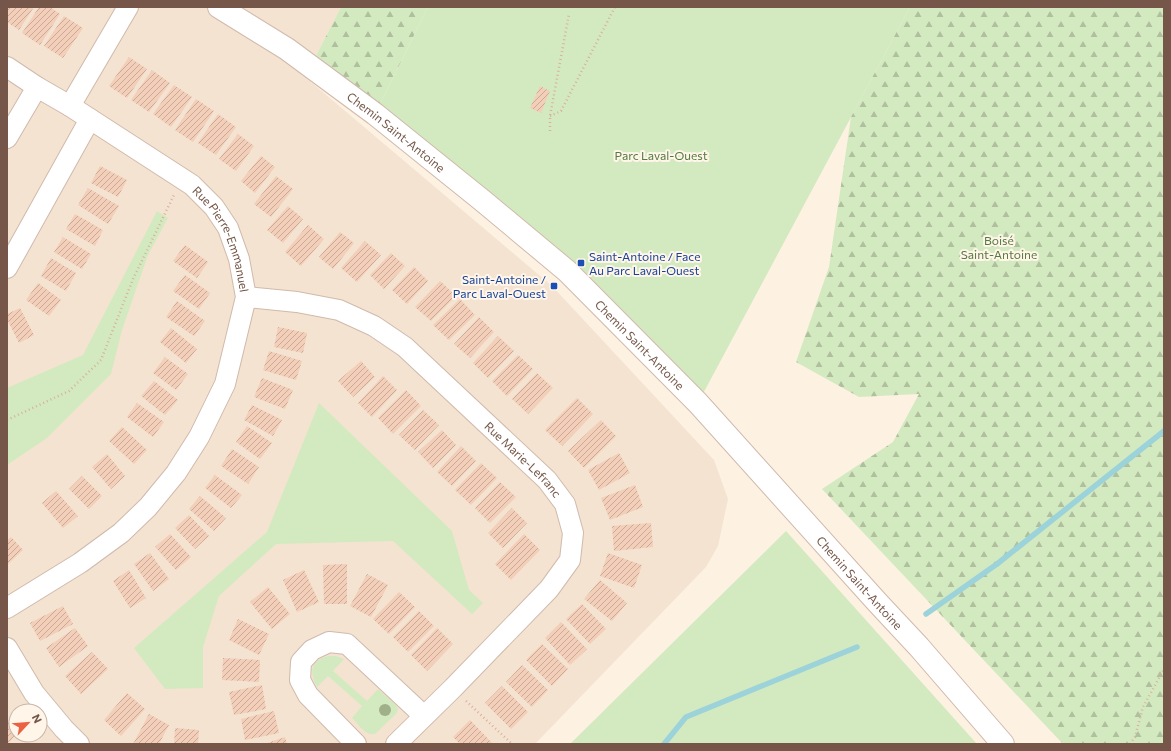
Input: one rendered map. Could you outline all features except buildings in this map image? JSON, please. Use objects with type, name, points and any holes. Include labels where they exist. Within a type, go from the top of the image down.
[{"type":"street","points":[[70,106],[128,7]]},
{"type":"street","name":"Chemin Saint-Antoine","points":[[219,7],[287,49],[375,114],[567,271],[698,403],[919,647],[1003,744]]},
{"type":"street","name":"Rue Pierre-Emmanuel","points":[[7,67],[192,185],[214,207],[228,228],[239,259],[246,296],[225,384],[199,437],[176,473],[148,507],[121,533],[80,563],[7,608]]},
{"type":"street","points":[[7,138],[36,86]]},
{"type":"street","points":[[7,268],[90,119]]},
{"type":"street","name":"Rue Marie-Lefranc","points":[[246,296],[297,302],[339,310],[374,326],[405,347],[547,480],[565,504],[573,533],[570,560],[549,589],[396,744]]},
{"type":"street","points":[[356,744],[308,695],[300,680],[302,662],[312,650],[329,642],[347,644],[424,716]]},
{"type":"street","points":[[7,648],[34,693],[64,729],[79,744]]},
{"type":"path","points":[[550,116],[561,111],[615,7]]},
{"type":"path","points":[[550,131],[550,116],[568,14]]},
{"type":"path","points":[[7,420],[69,390],[101,360],[133,279],[183,179]]},
{"type":"path","points":[[1130,744],[1135,737],[1143,707],[1164,670]]},
{"type":"path","points":[[452,688],[512,744]]},
{"type":"shaded area","points":[[7,7],[341,7],[305,77],[552,286],[714,460],[728,499],[718,546],[706,567],[535,744],[7,744]]},
{"type":"green space","points":[[341,7],[428,7],[375,114],[305,77]]},
{"type":"green space","name":"Parc Laval-Ouest","points":[[428,7],[910,7],[698,403],[567,271],[375,114]]},
{"type":"green space","name":"Boisé Saint-Antoine","points":[[910,7],[1164,7],[1164,744],[1063,744],[822,489],[893,442],[919,394],[859,397],[796,362],[829,267],[851,117]]},
{"type":"green space","points":[[157,211],[168,218],[148,255],[122,330],[111,374],[47,438],[7,465],[7,388],[83,355]]},
{"type":"green space","points":[[319,403],[452,531],[469,590],[483,603],[472,614],[393,541],[276,544],[219,596],[203,647],[203,688],[165,689],[134,648],[267,532]]},
{"type":"green space","points":[[786,531],[977,744],[570,744]]},
{"type":"green space","points":[[336,656],[344,659],[333,671],[367,701],[378,689],[396,705],[398,710],[396,714],[375,734],[365,731],[352,718],[362,706],[328,676],[317,687],[314,682],[312,672],[314,664],[322,658]]},
{"type":"waterway","points":[[926,614],[997,564],[1164,431]]},
{"type":"waterway","points":[[664,744],[686,717],[857,647]]},
{"type":"place","name":"Saint-Antoine / Face Au Parc Laval-Ouest","points":[[581,263]]},
{"type":"place","name":"Saint-Antoine / Parc Laval-Ouest","points":[[554,286]]}]
